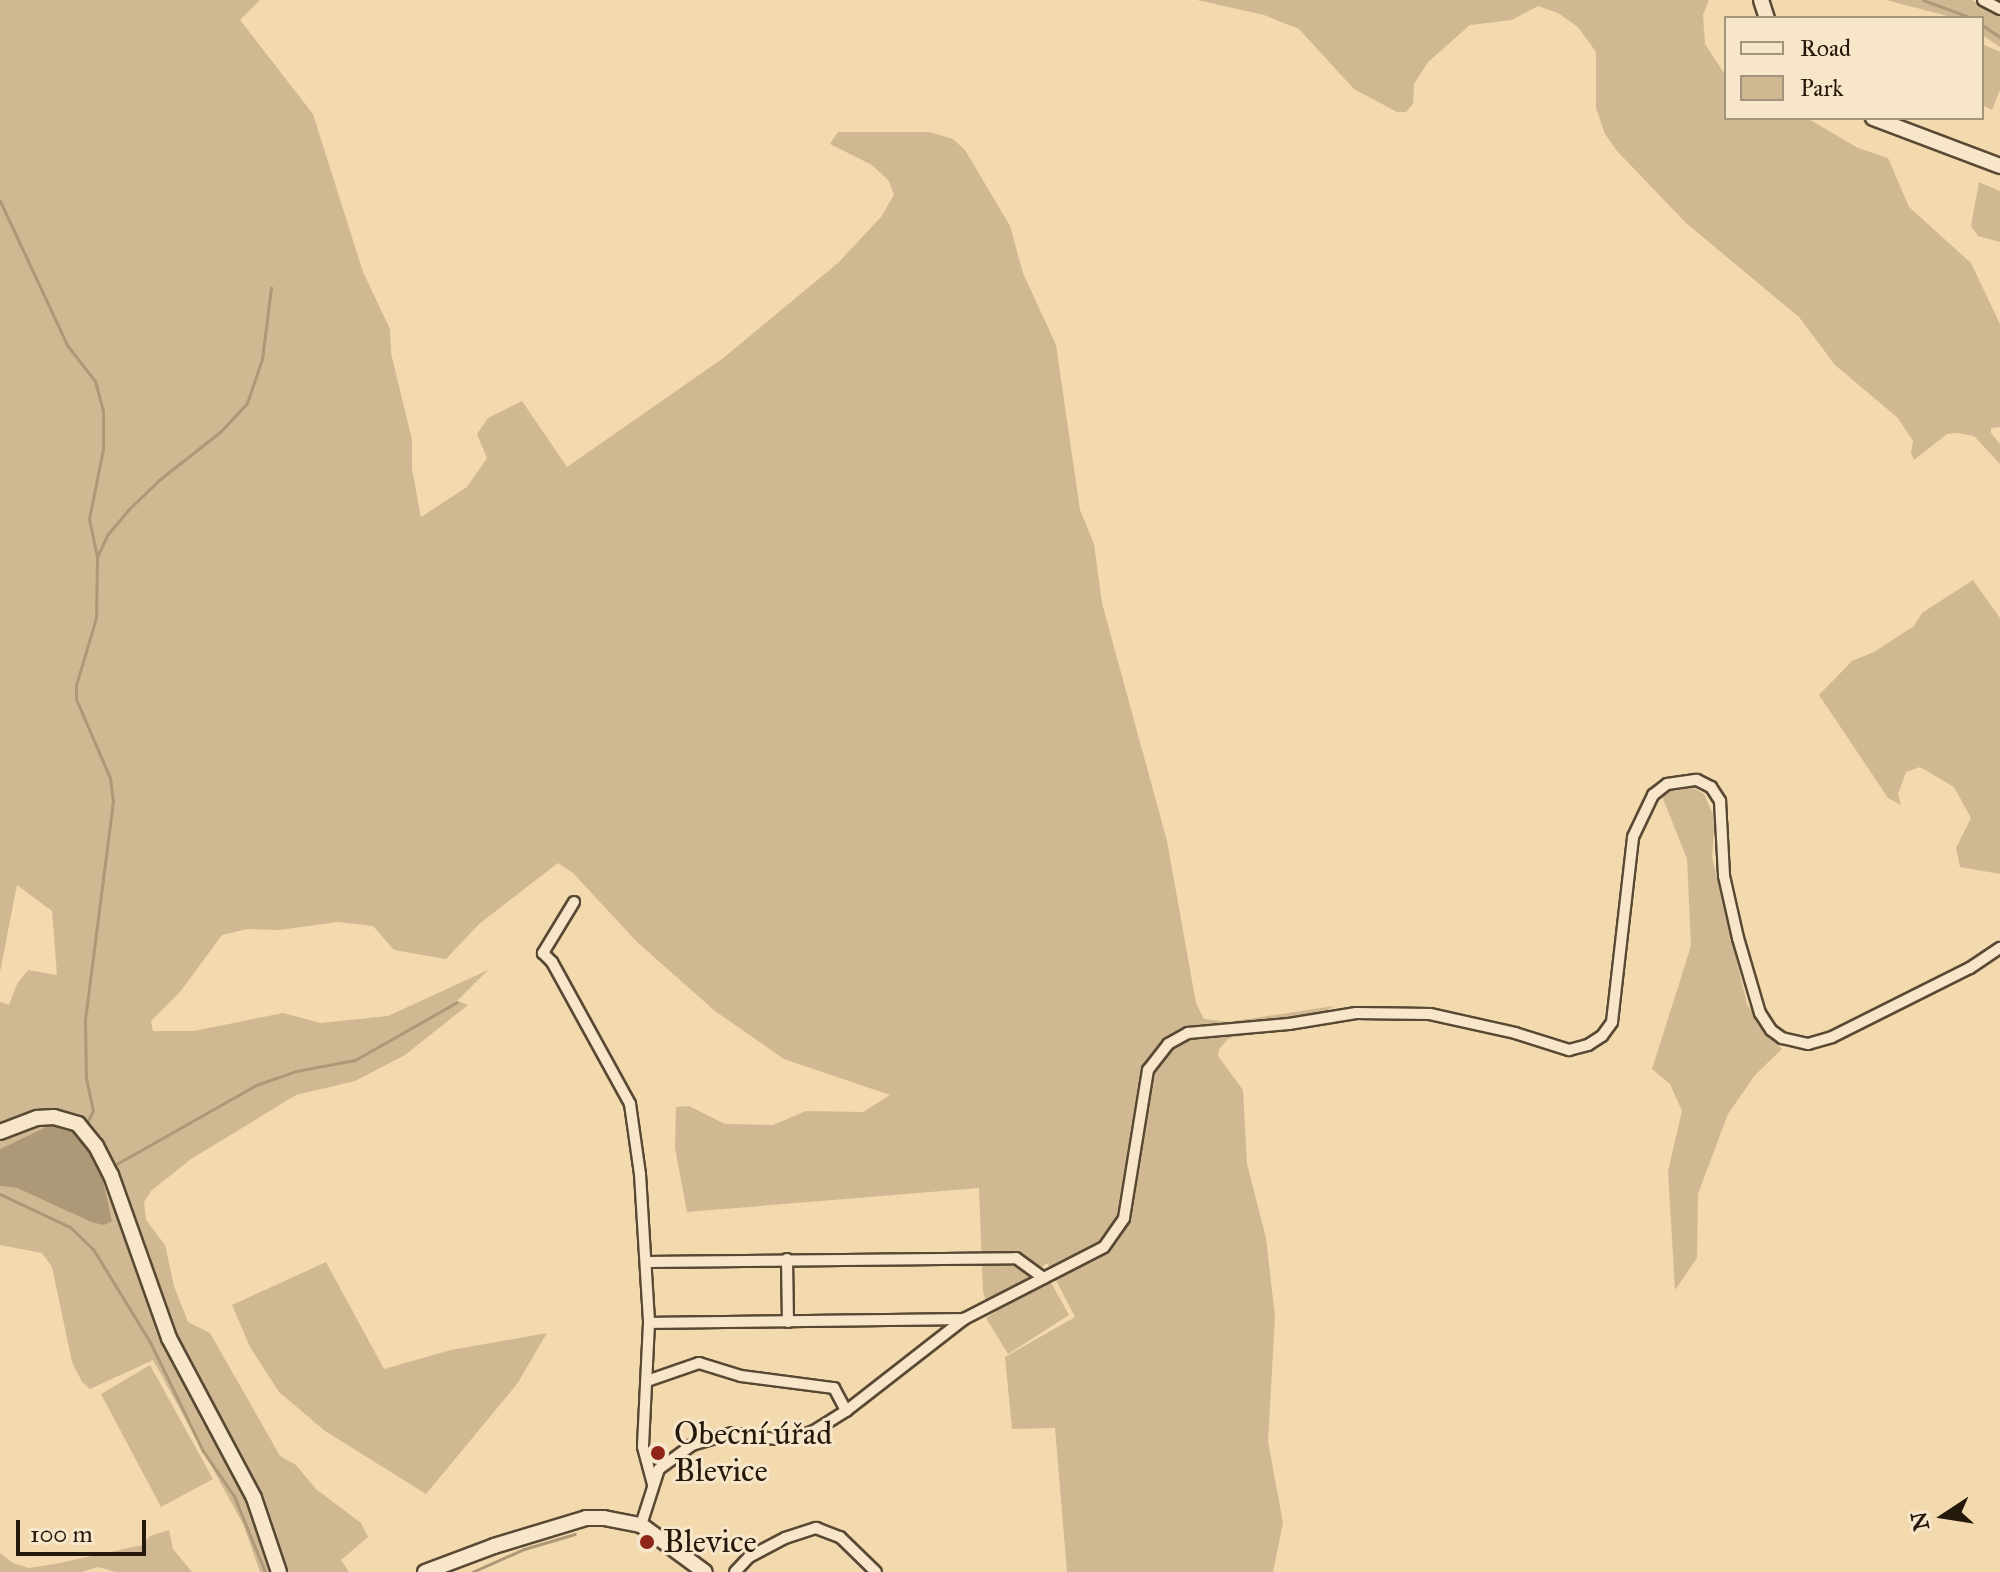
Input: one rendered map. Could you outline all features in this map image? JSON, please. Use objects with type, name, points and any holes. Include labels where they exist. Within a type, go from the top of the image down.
[{"type":"street","points":[[1983,0],[2000,9]]},
{"type":"street","points":[[1878,120],[2000,166]]},
{"type":"street","points":[[641,1525],[659,1469],[692,1445],[732,1433],[775,1439],[799,1437],[846,1411],[964,1319],[1104,1247],[1124,1218],[1148,1070],[1168,1044],[1188,1033],[1289,1024],[1356,1013],[1430,1014],[1515,1033],[1569,1050],[1588,1045],[1602,1036],[1612,1022],[1633,837],[1653,795],[1672,781],[1690,779],[1704,783],[1720,801],[1724,876],[1738,938],[1764,1023],[1782,1038],[1808,1044],[1832,1037],[1970,968],[2000,948]]},
{"type":"street","points":[[574,902],[543,953],[552,962],[630,1104],[640,1174],[649,1323],[643,1447],[653,1485]]},
{"type":"street","points":[[0,1132],[37,1118],[54,1117],[78,1124],[96,1146],[111,1175],[169,1338],[254,1498],[279,1572]]},
{"type":"street","points":[[646,1262],[1016,1258],[1044,1278]]},
{"type":"street","points":[[787,1259],[788,1322]]},
{"type":"street","points":[[649,1323],[964,1319]]},
{"type":"street","points":[[647,1381],[699,1363],[741,1376],[834,1388],[846,1411]]},
{"type":"street","points":[[425,1572],[468,1554],[586,1518],[641,1525],[705,1572]]},
{"type":"street","points":[[735,1572],[749,1557],[785,1538],[816,1528],[840,1537],[876,1572]]},
{"type":"green space","points":[[0,0],[260,0],[240,20],[313,114],[363,272],[390,329],[391,353],[412,440],[412,469],[421,517],[467,487],[487,458],[477,434],[488,418],[522,401],[567,467],[722,359],[838,263],[881,217],[894,195],[889,181],[872,165],[830,144],[838,132],[929,132],[953,139],[965,150],[1010,226],[1023,273],[1056,345],[1080,510],[1094,544],[1102,603],[1167,841],[1196,1003],[1204,1019],[1228,1022],[1334,1006],[1302,1026],[1229,1038],[1219,1049],[1218,1056],[1243,1090],[1247,1164],[1266,1238],[1275,1317],[1268,1441],[1283,1523],[1273,1572],[1067,1572],[1055,1428],[1012,1429],[1005,1357],[1075,1317],[1047,1263],[988,1307],[983,1292],[979,1188],[687,1212],[675,1148],[676,1107],[689,1106],[725,1124],[773,1125],[806,1111],[863,1112],[890,1095],[784,1059],[715,1011],[637,942],[573,873],[558,863],[479,924],[446,959],[394,950],[373,926],[338,922],[279,930],[247,929],[222,935],[180,992],[151,1021],[153,1031],[194,1031],[283,1013],[321,1023],[388,1016],[488,970],[457,1001],[468,1005],[405,1055],[355,1081],[296,1095],[191,1159],[151,1191],[144,1202],[146,1220],[165,1245],[174,1286],[188,1322],[210,1333],[280,1456],[296,1465],[316,1489],[361,1523],[368,1537],[341,1560],[349,1572],[260,1572],[243,1524],[153,1360],[90,1389],[82,1382],[72,1362],[52,1267],[42,1253],[0,1245],[0,1186],[17,1188],[91,1222],[112,1220],[99,1172],[50,1125],[0,1149],[0,1002],[9,1005],[17,984],[28,970],[57,975],[52,911],[17,885],[0,972]]},
{"type":"green space","points":[[1197,0],[1709,0],[1703,15],[1705,44],[1724,73],[1724,120],[1810,120],[1858,148],[1888,158],[1909,207],[1971,263],[2000,324],[2000,427],[1991,428],[1991,433],[2000,444],[2000,464],[1974,436],[1957,433],[1947,434],[1914,460],[1911,453],[1913,441],[1898,418],[1835,365],[1799,317],[1686,223],[1617,151],[1605,134],[1596,108],[1596,52],[1578,27],[1558,13],[1538,6],[1512,20],[1470,25],[1428,62],[1414,84],[1413,104],[1406,112],[1397,112],[1354,89],[1299,29],[1264,15]]},
{"type":"green space","points":[[1886,0],[1972,0],[2000,15],[2000,47],[1984,36],[1984,16],[1947,16]]},
{"type":"green space","points":[[1984,45],[2000,52],[2000,90],[1992,110],[1984,106]]},
{"type":"green space","points":[[1979,182],[2000,191],[2000,242],[1978,236],[1971,226]]},
{"type":"green space","points":[[1973,580],[2000,618],[2000,874],[1960,867],[1956,848],[1971,818],[1954,787],[1920,767],[1906,772],[1898,794],[1901,805],[1888,798],[1819,695],[1852,661],[1874,652],[1914,626],[1922,613]]},
{"type":"green space","points":[[1684,783],[1704,794],[1715,819],[1712,857],[1747,1004],[1764,1030],[1782,1049],[1755,1075],[1728,1114],[1698,1194],[1697,1258],[1675,1290],[1668,1171],[1682,1111],[1670,1084],[1652,1069],[1691,946],[1687,859],[1660,791]]},
{"type":"green space","points":[[326,1262],[384,1369],[451,1350],[547,1333],[517,1384],[426,1494],[325,1431],[279,1392],[250,1347],[232,1305]]},
{"type":"green space","points":[[1048,1277],[1069,1315],[1008,1354],[986,1318]]},
{"type":"green space","points":[[150,1365],[213,1479],[161,1507],[101,1394]]},
{"type":"green space","points":[[169,1530],[173,1549],[192,1572],[116,1572],[98,1567],[82,1572],[0,1572],[0,1553],[13,1563],[29,1568],[142,1545],[150,1536]]},
{"type":"shaded area","points":[[50,1125],[81,1135],[103,1181],[112,1221],[104,1225],[91,1222],[17,1188],[0,1186],[0,1149]]},
{"type":"waterway","points":[[1923,0],[1967,16]]},
{"type":"waterway","points":[[1984,26],[2000,37]]},
{"type":"waterway","points":[[0,201],[67,345],[95,381],[103,410],[103,449],[89,519],[97,557],[96,618],[76,685],[76,699],[110,778],[113,801],[85,1021],[86,1078],[93,1110],[85,1127]]},
{"type":"waterway","points":[[98,555],[108,534],[129,509],[159,480],[221,431],[247,403],[262,359],[271,288]]},
{"type":"waterway","points":[[113,1166],[256,1085],[296,1071],[355,1060],[457,1002]]},
{"type":"waterway","points":[[0,1194],[70,1227],[93,1249],[150,1342],[203,1451],[234,1496],[265,1572]]},
{"type":"waterway","points":[[472,1572],[524,1549],[575,1534]]},
{"type":"place","name":"Obecní úřad Blevice","points":[[658,1453]]},
{"type":"place","name":"Blevice","points":[[647,1542]]}]
